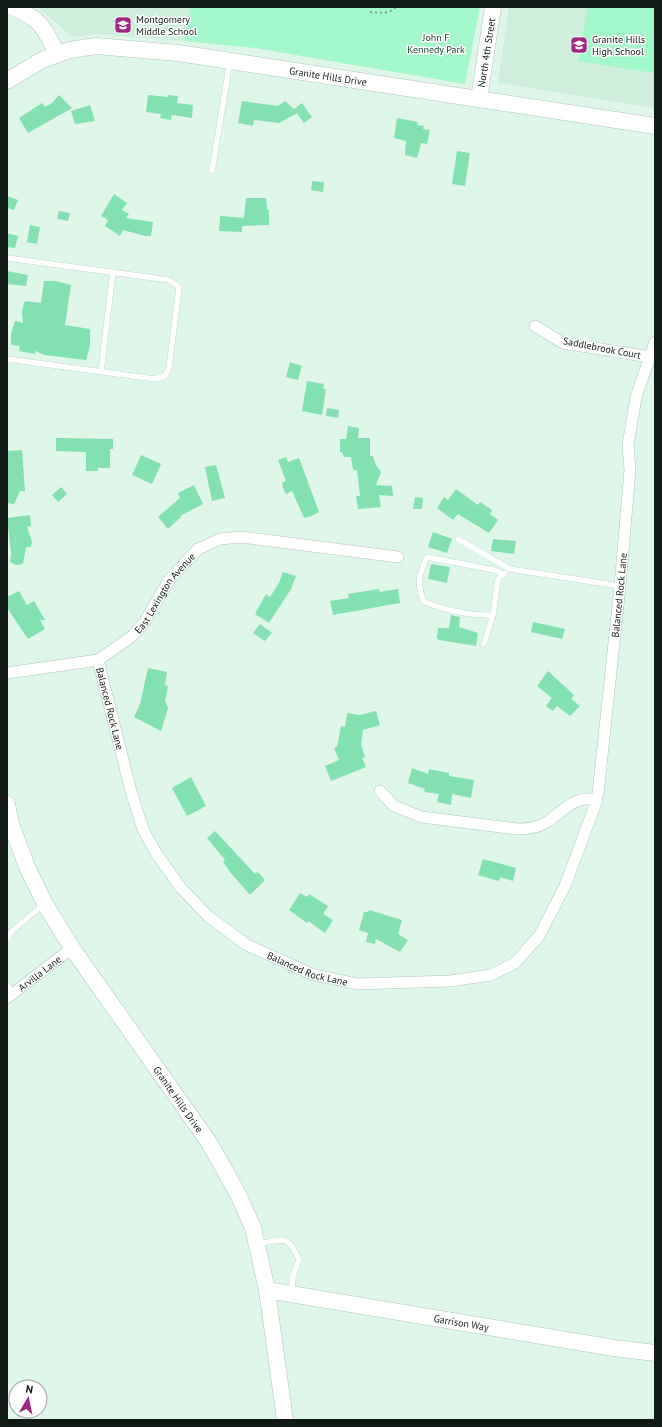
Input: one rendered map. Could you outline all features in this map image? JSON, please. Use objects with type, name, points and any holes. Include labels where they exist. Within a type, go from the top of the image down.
[{"type":"street","points":[[12,7],[29,15],[44,27],[57,54]]},
{"type":"street","name":"North 4th Street","points":[[479,99],[494,7]]},
{"type":"street","name":"Granite Hills Drive","points":[[7,81],[28,67],[57,54],[96,46],[178,53],[655,126]]},
{"type":"street","name":"Saddlebrook Court","points":[[535,326],[564,343],[650,357]]},
{"type":"street","name":"Balanced Rock Lane","points":[[98,660],[132,795],[143,829],[156,853],[181,888],[209,917],[246,945],[312,974],[357,984],[450,981],[491,975],[515,963],[539,936],[565,886],[598,797],[620,586],[630,470],[628,445],[636,397],[655,342]]},
{"type":"street","name":"East Lexington Avenue","points":[[7,673],[98,660],[135,632],[144,623],[169,580],[198,548],[220,539],[241,537],[398,557]]},
{"type":"street","points":[[380,791],[394,806],[422,817],[517,829],[528,829],[547,822],[580,799],[598,797]]},
{"type":"street","name":"Granite Hills Drive","points":[[7,804],[11,824],[27,867],[45,904],[72,948],[210,1144],[238,1194],[253,1228],[267,1290],[285,1420]]},
{"type":"street","name":"Arvilla Lane","points":[[9,992],[72,948]]},
{"type":"street","name":"Garrison Way","points":[[267,1290],[614,1348],[655,1353]]},
{"type":"lane","points":[[212,171],[230,61]]},
{"type":"lane","points":[[7,258],[169,280],[179,287],[170,368],[165,376],[155,379],[7,359]]},
{"type":"lane","points":[[101,371],[113,272]]},
{"type":"lane","points":[[458,539],[510,569],[620,586]]},
{"type":"lane","points":[[493,615],[477,616],[443,609],[424,602],[418,588],[420,572],[427,557],[494,570],[504,574]]},
{"type":"lane","points":[[484,644],[493,615],[498,579],[510,569]]},
{"type":"lane","points":[[7,939],[12,931],[45,904]]},
{"type":"lane","points":[[256,1244],[283,1239],[290,1242],[299,1260],[293,1275],[292,1294]]},
{"type":"path","points":[[370,12],[383,13],[392,11],[396,7]]},
{"type":"shaded area","name":"Montgomery Middle School","points":[[38,7],[191,7],[184,41],[98,34],[72,37]]},
{"type":"shaded area","name":"Granite Hills High School","points":[[509,7],[655,7],[655,108],[498,83]]},
{"type":"green space","name":"John F Kennedy Park","points":[[191,7],[480,7],[465,84],[255,48],[184,41]]},
{"type":"green space","points":[[588,7],[655,7],[655,73],[578,61]]},
{"type":"building","points":[[59,95],[72,108],[28,133],[19,118],[42,103],[45,107],[52,103]]},
{"type":"building","points":[[148,95],[168,97],[168,95],[178,96],[177,103],[193,105],[192,118],[172,115],[171,120],[160,118],[161,114],[146,112]]},
{"type":"building","points":[[242,101],[278,106],[285,101],[294,109],[302,103],[312,117],[304,123],[297,113],[279,123],[254,120],[253,126],[238,123]]},
{"type":"building","points":[[90,105],[95,121],[75,124],[71,111]]},
{"type":"building","points":[[397,118],[418,122],[417,125],[424,126],[423,129],[430,130],[427,144],[421,143],[417,158],[405,155],[406,141],[394,138]]},
{"type":"building","points":[[457,151],[470,153],[465,186],[452,184]]},
{"type":"building","points":[[312,181],[324,182],[323,192],[311,190]]},
{"type":"building","points":[[114,194],[127,203],[122,210],[129,214],[126,218],[153,222],[151,236],[145,236],[123,230],[120,236],[105,226],[108,220],[101,216]]},
{"type":"building","points":[[7,196],[18,200],[14,210],[7,208]]},
{"type":"building","points":[[246,198],[266,198],[267,210],[269,210],[269,225],[242,226],[242,232],[219,231],[220,216],[244,218]]},
{"type":"building","points":[[59,211],[70,213],[68,221],[57,219]]},
{"type":"building","points":[[30,225],[40,227],[37,244],[27,242]]},
{"type":"building","points":[[7,233],[18,236],[15,248],[7,247]]},
{"type":"building","points":[[7,271],[28,275],[26,286],[7,284]]},
{"type":"building","points":[[44,281],[56,281],[71,285],[65,325],[90,329],[90,345],[86,360],[45,355],[35,351],[35,354],[19,351],[20,346],[11,345],[11,333],[15,321],[23,323],[22,310],[25,301],[41,303]]},
{"type":"building","points":[[290,362],[302,366],[298,380],[286,377]]},
{"type":"building","points":[[307,381],[324,384],[323,389],[326,389],[322,415],[302,411]]},
{"type":"building","points":[[327,408],[339,410],[338,418],[326,416]]},
{"type":"building","points":[[348,426],[359,428],[358,438],[370,438],[370,456],[373,456],[376,465],[381,472],[376,485],[392,486],[393,496],[379,495],[381,507],[358,509],[356,496],[360,496],[357,470],[353,470],[351,457],[344,457],[342,452],[340,452],[340,439],[346,439]]},
{"type":"building","points":[[56,438],[113,439],[113,449],[110,449],[110,468],[98,468],[98,471],[86,471],[86,452],[56,451]]},
{"type":"building","points":[[22,450],[25,491],[20,491],[14,504],[7,503],[7,451]]},
{"type":"building","points":[[141,455],[161,464],[152,484],[132,475]]},
{"type":"building","points":[[286,457],[288,462],[299,458],[319,512],[312,516],[304,518],[292,491],[286,494],[283,488],[282,483],[286,481],[278,460]]},
{"type":"building","points":[[216,465],[225,498],[212,501],[205,467]]},
{"type":"building","points":[[194,485],[203,504],[180,516],[181,517],[168,529],[158,517],[180,498],[178,493]]},
{"type":"building","points":[[61,487],[67,494],[58,502],[52,495]]},
{"type":"building","points":[[456,489],[478,505],[480,502],[492,510],[490,514],[498,520],[489,533],[458,514],[453,520],[437,508],[444,497],[448,500]]},
{"type":"building","points":[[415,497],[423,498],[422,509],[413,509]]},
{"type":"building","points":[[30,515],[31,526],[27,527],[32,542],[31,547],[26,547],[23,564],[16,565],[10,562],[11,554],[7,518]]},
{"type":"building","points":[[433,532],[452,539],[447,553],[428,547]]},
{"type":"building","points":[[493,539],[516,541],[514,554],[491,551]]},
{"type":"building","points":[[431,564],[450,567],[447,583],[428,579]]},
{"type":"building","points":[[283,572],[296,576],[291,589],[269,623],[255,614],[266,594],[270,597],[279,583]]},
{"type":"building","points":[[379,589],[380,592],[398,589],[400,603],[333,615],[330,601],[349,598],[348,594]]},
{"type":"building","points":[[19,591],[27,605],[34,601],[45,620],[40,620],[45,629],[28,639],[7,608],[7,597]]},
{"type":"building","points":[[451,615],[460,617],[459,627],[478,633],[476,646],[439,640],[437,638],[438,628],[449,628]]},
{"type":"building","points":[[533,622],[565,629],[562,639],[531,632]]},
{"type":"building","points":[[260,624],[272,633],[265,641],[253,633]]},
{"type":"building","points":[[148,668],[167,672],[165,685],[168,686],[165,701],[168,708],[161,731],[134,717],[140,704]]},
{"type":"building","points":[[548,671],[574,695],[571,699],[580,706],[570,716],[557,706],[553,711],[546,706],[552,698],[537,686]]},
{"type":"building","points":[[376,711],[380,725],[363,730],[361,744],[365,757],[362,758],[366,767],[331,781],[325,766],[339,760],[334,748],[337,747],[341,726],[345,727],[347,713],[359,715]]},
{"type":"building","points":[[412,768],[428,774],[429,769],[449,773],[449,776],[474,780],[471,798],[452,794],[451,805],[437,802],[439,794],[424,792],[425,789],[408,783]]},
{"type":"building","points":[[191,777],[206,806],[187,816],[172,788]]},
{"type":"building","points":[[215,831],[255,874],[258,872],[265,880],[250,895],[230,872],[223,862],[225,860],[207,838]]},
{"type":"building","points":[[483,859],[516,868],[513,881],[500,877],[499,881],[478,875]]},
{"type":"building","points":[[300,893],[307,897],[309,894],[328,906],[323,914],[333,920],[325,933],[308,921],[307,923],[289,910]]},
{"type":"building","points":[[369,910],[402,920],[398,934],[408,940],[400,952],[376,939],[375,944],[366,942],[368,933],[359,930],[364,912],[368,912]]},
{"type":"place","name":"Montgomery Middle School","points":[[123,25]]},
{"type":"place","name":"Granite Hills High School","points":[[579,45]]}]
